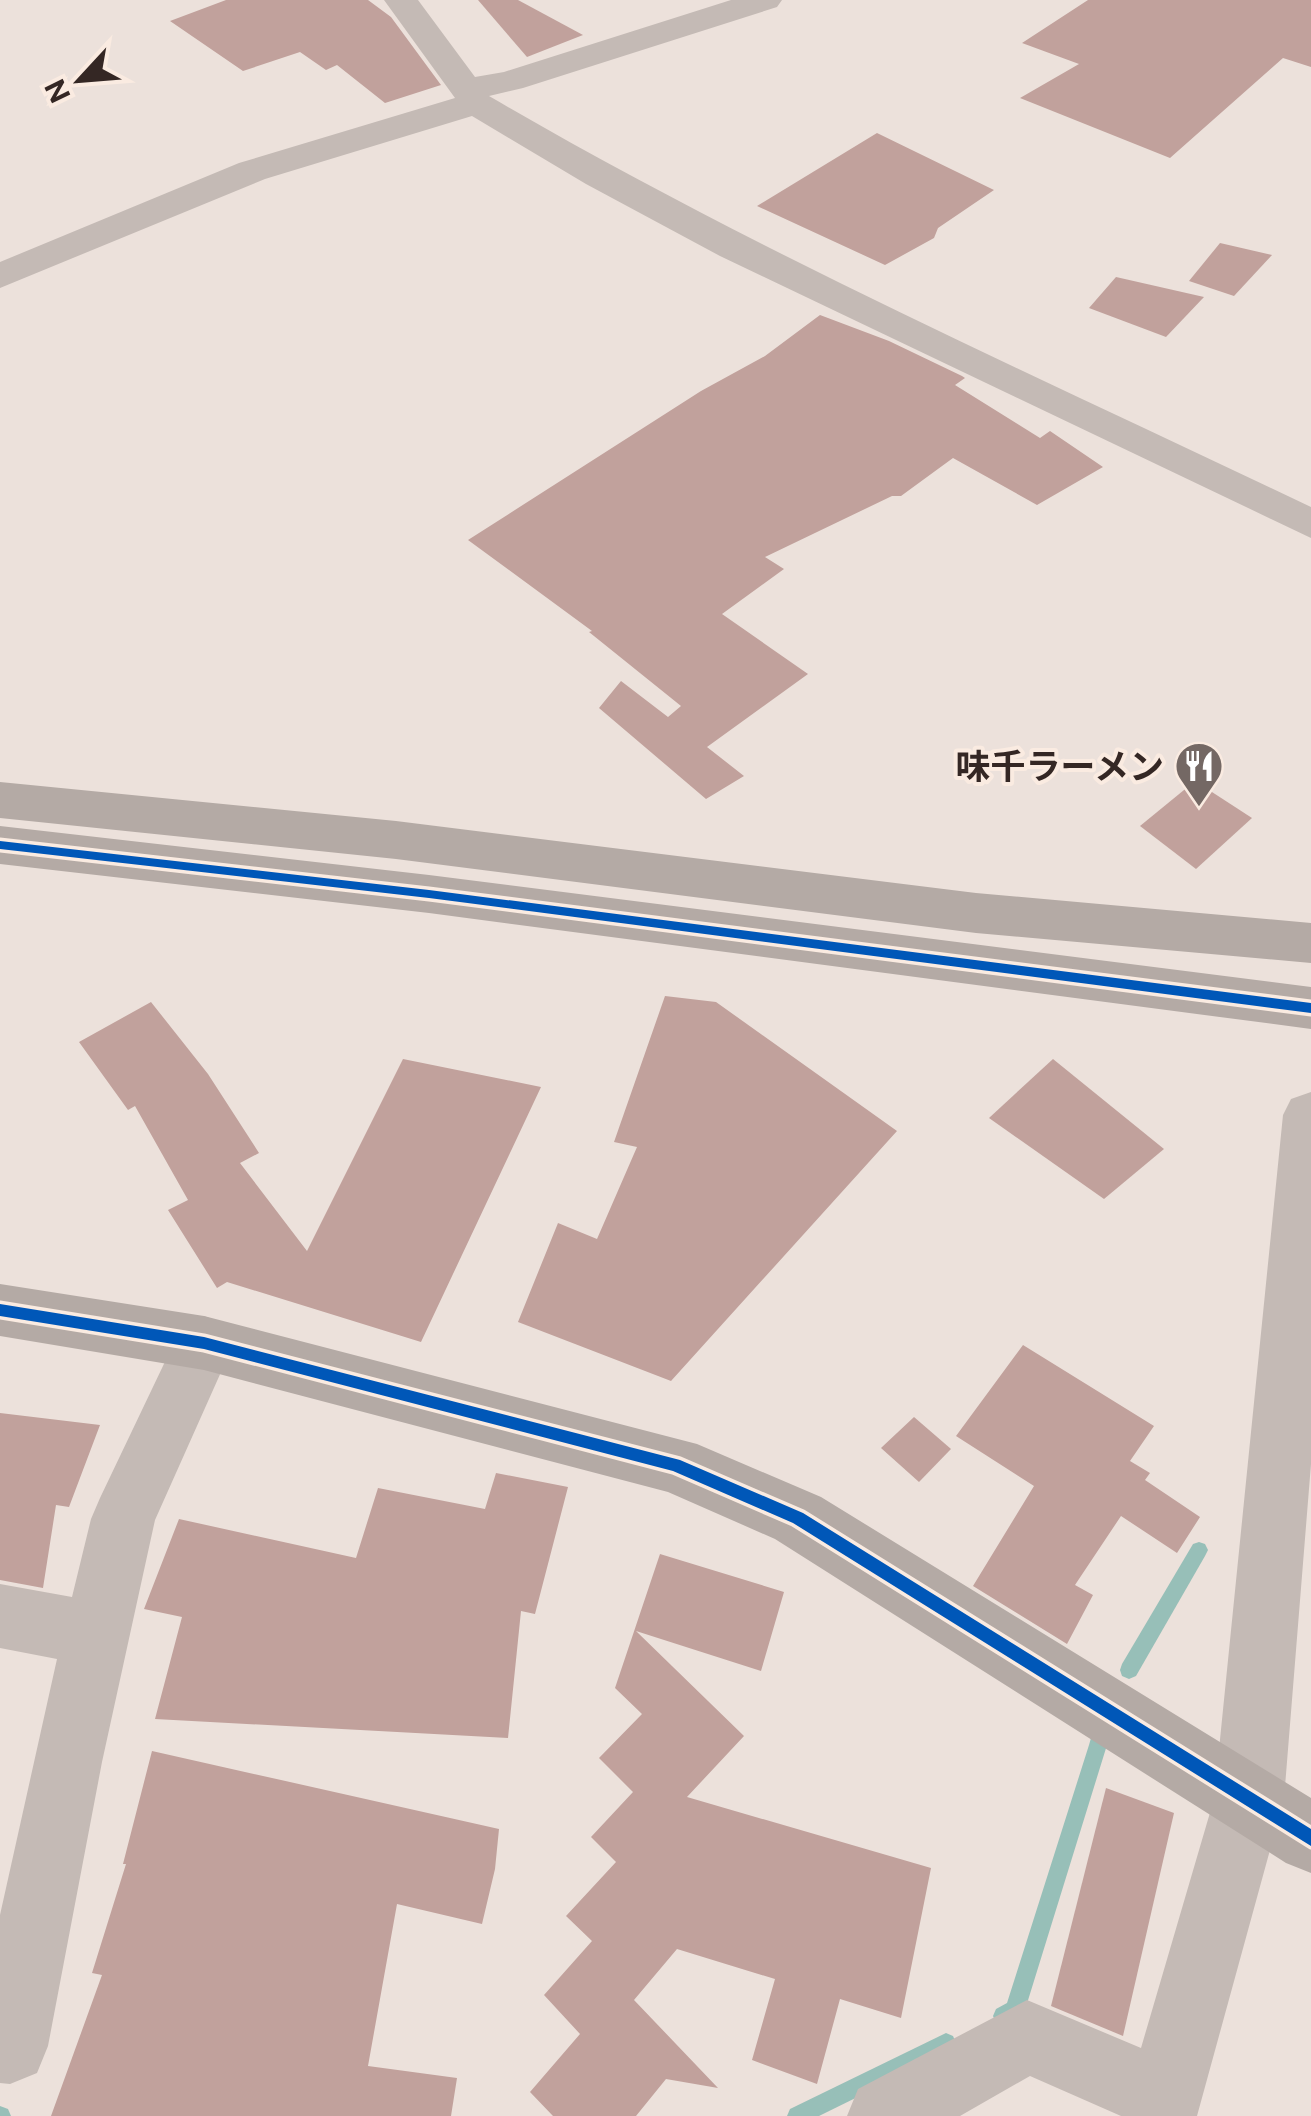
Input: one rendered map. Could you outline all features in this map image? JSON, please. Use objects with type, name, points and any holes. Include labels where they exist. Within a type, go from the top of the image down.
[{"type":"street","points":[[402,0],[473,96],[599,176],[734,248],[1311,524]]},
{"type":"street","points":[[0,276],[252,170],[765,0]]},
{"type":"street","points":[[0,800],[415,842],[976,912],[1311,943]]},
{"type":"street","points":[[0,845],[429,894],[1311,1008]]},
{"type":"street","points":[[885,2116],[1027,2037],[1161,2105],[1249,1799],[1311,1115]]},
{"type":"street","points":[[0,1310],[204,1343],[675,1465],[798,1518],[1311,1838]]},
{"type":"street","points":[[3,2062],[123,1519],[204,1343]]},
{"type":"street","points":[[0,1616],[96,1634]]},
{"type":"building","points":[[226,0],[368,0],[391,17],[441,85],[385,103],[337,65],[326,70],[300,52],[243,71],[170,21]]},
{"type":"building","points":[[478,0],[518,0],[583,35],[527,57]]},
{"type":"building","points":[[1088,0],[1311,0],[1311,67],[1283,58],[1170,158],[1020,98],[1079,64],[1022,43]]},
{"type":"building","points":[[877,133],[994,190],[938,228],[934,238],[885,265],[757,206]]},
{"type":"building","points":[[1220,243],[1272,255],[1234,296],[1189,281]]},
{"type":"building","points":[[1116,277],[1204,297],[1166,337],[1089,308]]},
{"type":"building","points":[[820,315],[889,341],[962,376],[965,378],[955,385],[1040,438],[1050,431],[1103,467],[1037,505],[953,458],[901,496],[892,496],[765,557],[784,569],[722,614],[808,674],[707,747],[744,776],[706,799],[599,708],[621,681],[668,717],[681,706],[589,632],[592,631],[468,540],[701,391],[765,356]]},
{"type":"building","points":[[1195,781],[1252,818],[1196,869],[1140,826]]},
{"type":"building","points":[[665,996],[716,1002],[897,1131],[671,1381],[518,1322],[558,1223],[597,1239],[637,1147],[614,1142]]},
{"type":"building","points":[[151,1002],[208,1074],[259,1153],[240,1163],[307,1251],[403,1059],[541,1087],[421,1342],[227,1282],[217,1288],[168,1210],[188,1200],[135,1106],[128,1110],[79,1042]]},
{"type":"building","points":[[1053,1059],[1164,1149],[1104,1199],[989,1118]]},
{"type":"building","points":[[1023,1345],[1154,1426],[1130,1461],[1150,1473],[1145,1480],[1200,1517],[1177,1553],[1121,1516],[1075,1585],[1093,1595],[1067,1644],[973,1586],[1034,1486],[956,1436]]},
{"type":"building","points":[[0,1413],[100,1425],[69,1507],[56,1505],[43,1588],[0,1580]]},
{"type":"building","points":[[914,1417],[951,1449],[919,1482],[881,1448]]},
{"type":"building","points":[[496,1473],[568,1487],[535,1614],[521,1611],[508,1738],[155,1719],[182,1617],[144,1609],[179,1519],[356,1558],[378,1488],[485,1509]]},
{"type":"building","points":[[660,1554],[784,1592],[761,1671],[636,1631],[744,1736],[687,1797],[931,1868],[901,2018],[840,1999],[817,2084],[752,2060],[775,1979],[677,1949],[634,2000],[718,2088],[666,2079],[636,2116],[553,2116],[530,2092],[580,2034],[544,1995],[592,1941],[566,1916],[616,1862],[591,1837],[633,1792],[599,1758],[642,1714],[615,1688]]},
{"type":"building","points":[[152,1751],[499,1829],[495,1869],[482,1924],[397,1904],[368,2066],[457,2078],[451,2116],[51,2116],[102,1975],[92,1973],[126,1864]]},
{"type":"building","points":[[1106,1788],[1174,1813],[1123,2036],[1051,2006]]},
{"type":"waterway","points":[[1129,1670],[1199,1550]]},
{"type":"waterway","points":[[1003,2016],[1015,2010],[1098,1745]]},
{"type":"waterway","points":[[797,2116],[946,2043]]},
{"type":"cycle path","points":[[0,845],[429,894],[1311,1008]]},
{"type":"cycle path","points":[[0,1310],[204,1343],[675,1465],[798,1518],[1311,1838]]},
{"type":"place","name":"味千ラーメン","points":[[1199,808]]}]
